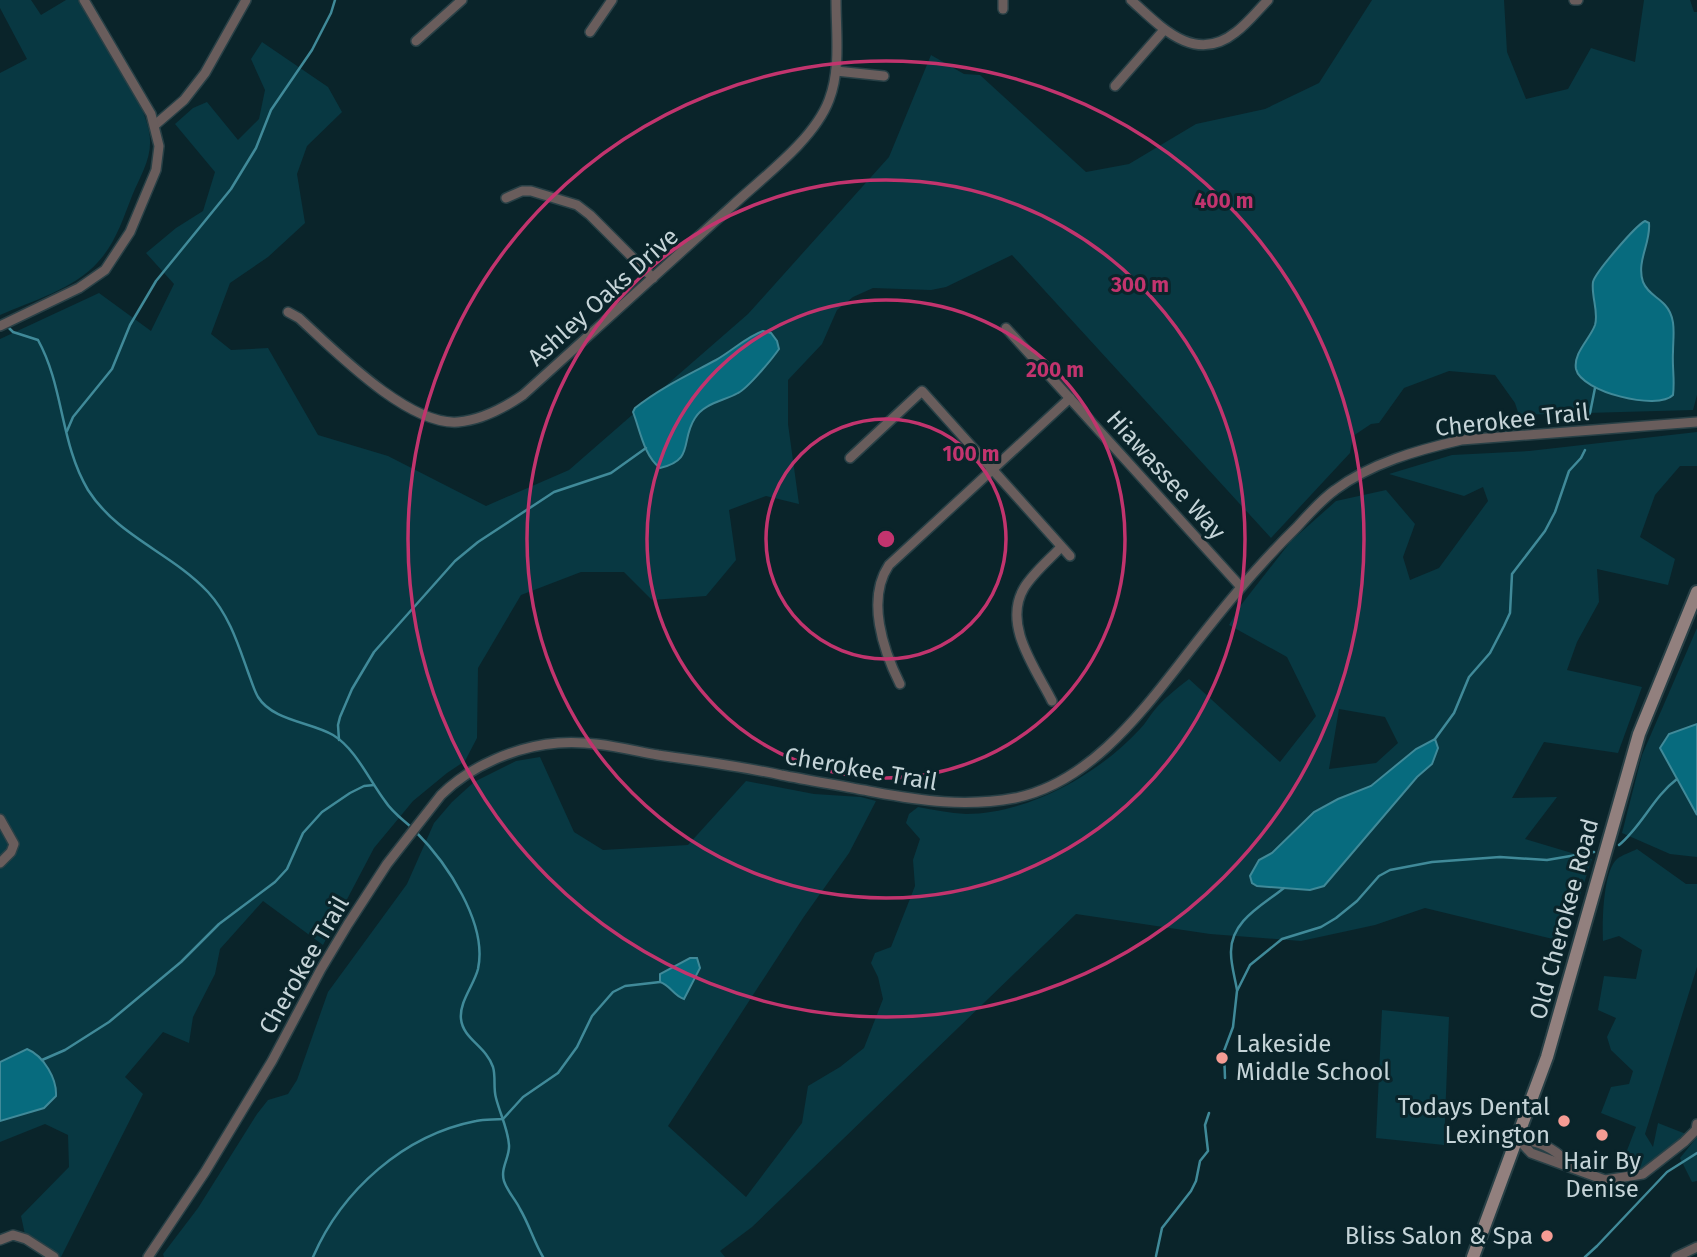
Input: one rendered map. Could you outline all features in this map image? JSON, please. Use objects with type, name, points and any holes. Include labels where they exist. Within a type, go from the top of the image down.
[{"type":"street","points":[[0,326],[90,282],[110,265],[130,232],[156,170],[159,146],[155,125],[130,75],[84,0]]},
{"type":"street","points":[[155,125],[184,100],[205,74],[246,0]]},
{"type":"street","points":[[416,41],[462,0]]},
{"type":"street","points":[[590,32],[612,0]]},
{"type":"street","name":"Ashley Oaks Drive","points":[[288,312],[299,317],[384,392],[430,418],[459,422],[491,413],[523,395],[789,154],[814,126],[829,102],[836,71],[836,0]]},
{"type":"street","points":[[1131,0],[1164,30],[1191,43],[1219,41],[1235,33],[1268,0]]},
{"type":"street","points":[[1115,86],[1164,30]]},
{"type":"street","points":[[836,71],[884,76]]},
{"type":"street","points":[[506,198],[522,191],[531,191],[577,205],[653,278]]},
{"type":"street","name":"Hiawassee Way","points":[[1006,328],[1241,587]]},
{"type":"street","points":[[850,458],[922,391],[1070,556]]},
{"type":"street","points":[[900,684],[890,665],[880,622],[877,592],[889,565],[1070,398]]},
{"type":"street","name":"Cherokee Trail","points":[[153,1255],[272,1062],[321,969],[398,849],[450,786],[480,767],[520,750],[558,743],[614,747],[780,774],[918,801],[960,804],[1025,795],[1066,778],[1115,738],[1166,682],[1277,546],[1329,494],[1350,480],[1386,462],[1461,440],[1697,422]]},
{"type":"street","points":[[1052,701],[1023,643],[1016,615],[1023,589],[1061,547]]},
{"type":"street","name":"Old Cherokee Road","points":[[1473,1257],[1518,1139],[1565,999],[1639,734],[1697,592]]},
{"type":"street","points":[[0,820],[14,844],[11,852],[0,863]]},
{"type":"street","points":[[1518,1139],[1531,1153],[1605,1180],[1643,1174],[1684,1142],[1696,1130],[1697,1124]]},
{"type":"street","points":[[0,1240],[13,1234],[54,1257]]},
{"type":"street","points":[[1676,1257],[1697,1247]]},
{"type":"shaded area","points":[[0,0],[31,0],[41,15],[66,0],[79,0],[138,100],[149,131],[150,149],[122,222],[98,262],[65,287],[0,315],[0,73],[27,59],[0,8]]},
{"type":"shaded area","points":[[1372,0],[1504,0],[1507,52],[1526,99],[1568,89],[1591,48],[1635,62],[1644,0],[1690,0],[1694,12],[1697,12],[1697,395],[1693,410],[1519,415],[1515,403],[1495,375],[1449,371],[1404,388],[1379,423],[1371,424],[1353,436],[1350,453],[1271,538],[1012,255],[946,287],[931,290],[873,288],[853,297],[837,310],[822,344],[788,380],[788,424],[799,504],[766,496],[729,510],[736,560],[706,596],[652,600],[624,572],[581,572],[521,595],[478,668],[477,738],[465,761],[413,801],[374,848],[323,945],[263,901],[220,949],[215,974],[193,1017],[189,1043],[163,1032],[125,1077],[143,1094],[61,1257],[54,1257],[26,1239],[21,1216],[69,1167],[68,1135],[45,1124],[0,1142],[0,339],[99,293],[151,331],[174,284],[146,253],[176,228],[203,211],[215,172],[175,124],[193,108],[207,102],[238,140],[259,119],[265,90],[251,59],[262,42],[328,87],[342,112],[307,146],[297,174],[305,223],[268,257],[230,283],[211,334],[231,350],[268,348],[318,435],[388,456],[486,506],[569,470],[748,314],[889,157],[931,55],[964,74],[980,75],[1086,172],[1129,164],[1196,124],[1265,109],[1319,83]]},
{"type":"shaded area","points":[[1645,221],[1649,223],[1649,230],[1641,267],[1643,282],[1669,310],[1674,327],[1673,395],[1652,401],[1605,392],[1591,385],[1576,369],[1579,352],[1595,325],[1595,277],[1625,240]]},
{"type":"shaded area","points":[[763,331],[771,333],[777,341],[779,349],[776,354],[742,390],[699,413],[691,426],[682,455],[678,460],[660,468],[650,457],[643,442],[633,412],[635,408],[664,388]]},
{"type":"shaded area","points":[[1697,432],[1697,466],[1680,466],[1655,495],[1640,537],[1675,559],[1668,585],[1597,569],[1599,602],[1577,642],[1567,670],[1642,687],[1618,753],[1544,742],[1512,798],[1557,797],[1525,839],[1592,859],[1561,941],[1425,908],[1375,925],[1301,941],[1210,934],[1076,914],[752,1227],[720,1251],[725,1257],[164,1257],[163,1254],[198,1208],[257,1114],[268,1100],[288,1094],[297,1080],[328,992],[407,884],[434,823],[474,782],[516,761],[540,757],[574,832],[603,850],[688,845],[746,781],[814,794],[861,797],[876,801],[849,853],[803,918],[668,1126],[746,1197],[802,1123],[808,1086],[840,1067],[864,1048],[883,999],[878,977],[871,963],[875,953],[891,947],[915,886],[913,860],[920,839],[906,823],[909,814],[918,807],[966,814],[990,812],[1014,807],[1061,788],[1083,776],[1123,746],[1161,703],[1189,679],[1280,762],[1316,716],[1287,657],[1229,625],[1241,605],[1291,541],[1336,501],[1386,490],[1415,524],[1403,557],[1410,580],[1439,568],[1488,501],[1483,487],[1464,496],[1389,474],[1452,455],[1529,451]],"holes":[[[1339,709],[1385,717],[1398,743],[1376,763],[1329,769]],[[1436,739],[1432,764],[1417,777],[1324,886],[1310,890],[1257,886],[1250,877],[1256,866],[1310,816],[1329,803],[1373,784],[1413,751]]]},
{"type":"shaded area","points":[[1697,628],[1697,857],[1670,854],[1622,833],[1642,755]]},
{"type":"shaded area","points":[[1697,724],[1697,815],[1660,748],[1669,734]]},
{"type":"shaded area","points":[[1435,739],[1438,748],[1432,764],[1417,777],[1324,886],[1310,890],[1257,886],[1252,883],[1250,876],[1259,860],[1272,853],[1314,812],[1371,786],[1416,749]]},
{"type":"shaded area","points":[[1637,849],[1686,884],[1697,884],[1697,967],[1645,1134],[1653,1147],[1658,1123],[1686,1134],[1656,1165],[1616,1179],[1636,1127],[1601,1113],[1611,1087],[1629,1084],[1633,1071],[1611,1050],[1607,1037],[1616,1018],[1598,1010],[1604,976],[1636,979],[1642,950],[1619,936],[1603,941],[1603,910],[1612,865],[1617,859]]},
{"type":"shaded area","points":[[690,958],[697,958],[700,968],[684,999],[660,982],[660,974]]},
{"type":"shaded area","points":[[1382,1010],[1449,1017],[1444,1145],[1376,1138]]},
{"type":"shaded area","points":[[27,1049],[39,1057],[48,1069],[56,1096],[44,1108],[0,1121],[0,1062]]},
{"type":"shaded area","points":[[1697,1137],[1697,1181],[1692,1182],[1680,1158]]},
{"type":"waterway","points":[[67,431],[73,417],[112,369],[130,325],[156,281],[231,189],[256,148],[271,110],[312,50],[335,0]]},
{"type":"waterway","points":[[8,327],[13,332],[38,340],[53,377],[79,472],[100,506],[130,533],[194,578],[208,592],[227,620],[255,691],[265,705],[283,716],[324,731],[341,741],[355,756],[388,805],[411,827]]},
{"type":"waterway","points":[[1586,419],[1590,413],[1595,388]]},
{"type":"waterway","points":[[339,740],[340,717],[352,689],[374,652],[455,561],[478,542],[554,492],[611,473],[646,448]]},
{"type":"waterway","points":[[1435,739],[1454,713],[1469,677],[1490,653],[1510,613],[1512,574],[1545,531],[1555,512],[1569,471],[1585,450]]},
{"type":"waterway","points":[[1619,845],[1661,794],[1677,779]]},
{"type":"waterway","points":[[42,1060],[65,1050],[109,1022],[181,962],[219,924],[275,882],[287,869],[303,833],[322,812],[350,793],[364,786],[374,785]]},
{"type":"waterway","points":[[416,832],[440,860],[462,894],[477,932],[478,969],[464,1000],[461,1019],[466,1032],[485,1053],[493,1067],[495,1094],[509,1145],[503,1172],[504,1181],[543,1257]]},
{"type":"waterway","points":[[1225,1078],[1224,1051],[1233,1027],[1237,991],[1250,965],[1282,939],[1321,927],[1336,918],[1357,901],[1379,876],[1390,870],[1432,862],[1500,857],[1547,860],[1594,852]]},
{"type":"waterway","points":[[1237,990],[1231,953],[1236,932],[1249,915],[1284,888]]},
{"type":"waterway","points":[[313,1257],[325,1232],[341,1209],[378,1169],[424,1139],[450,1128],[479,1120],[503,1119],[523,1097],[558,1073],[577,1047],[592,1016],[613,992],[625,986],[660,982]]},
{"type":"waterway","points":[[1156,1256],[1162,1228],[1191,1191],[1200,1161],[1208,1151],[1205,1125],[1209,1113]]},
{"type":"waterway","points":[[1585,1257],[1667,1172],[1697,1153]]},
{"type":"place","name":"Lakeside Middle School","points":[[1222,1058]]},
{"type":"place","name":"Todays Dental Lexington","points":[[1564,1121]]},
{"type":"place","name":"Hair By Denise","points":[[1602,1135]]},
{"type":"place","name":"Bliss Salon & Spa","points":[[1547,1236]]}]
